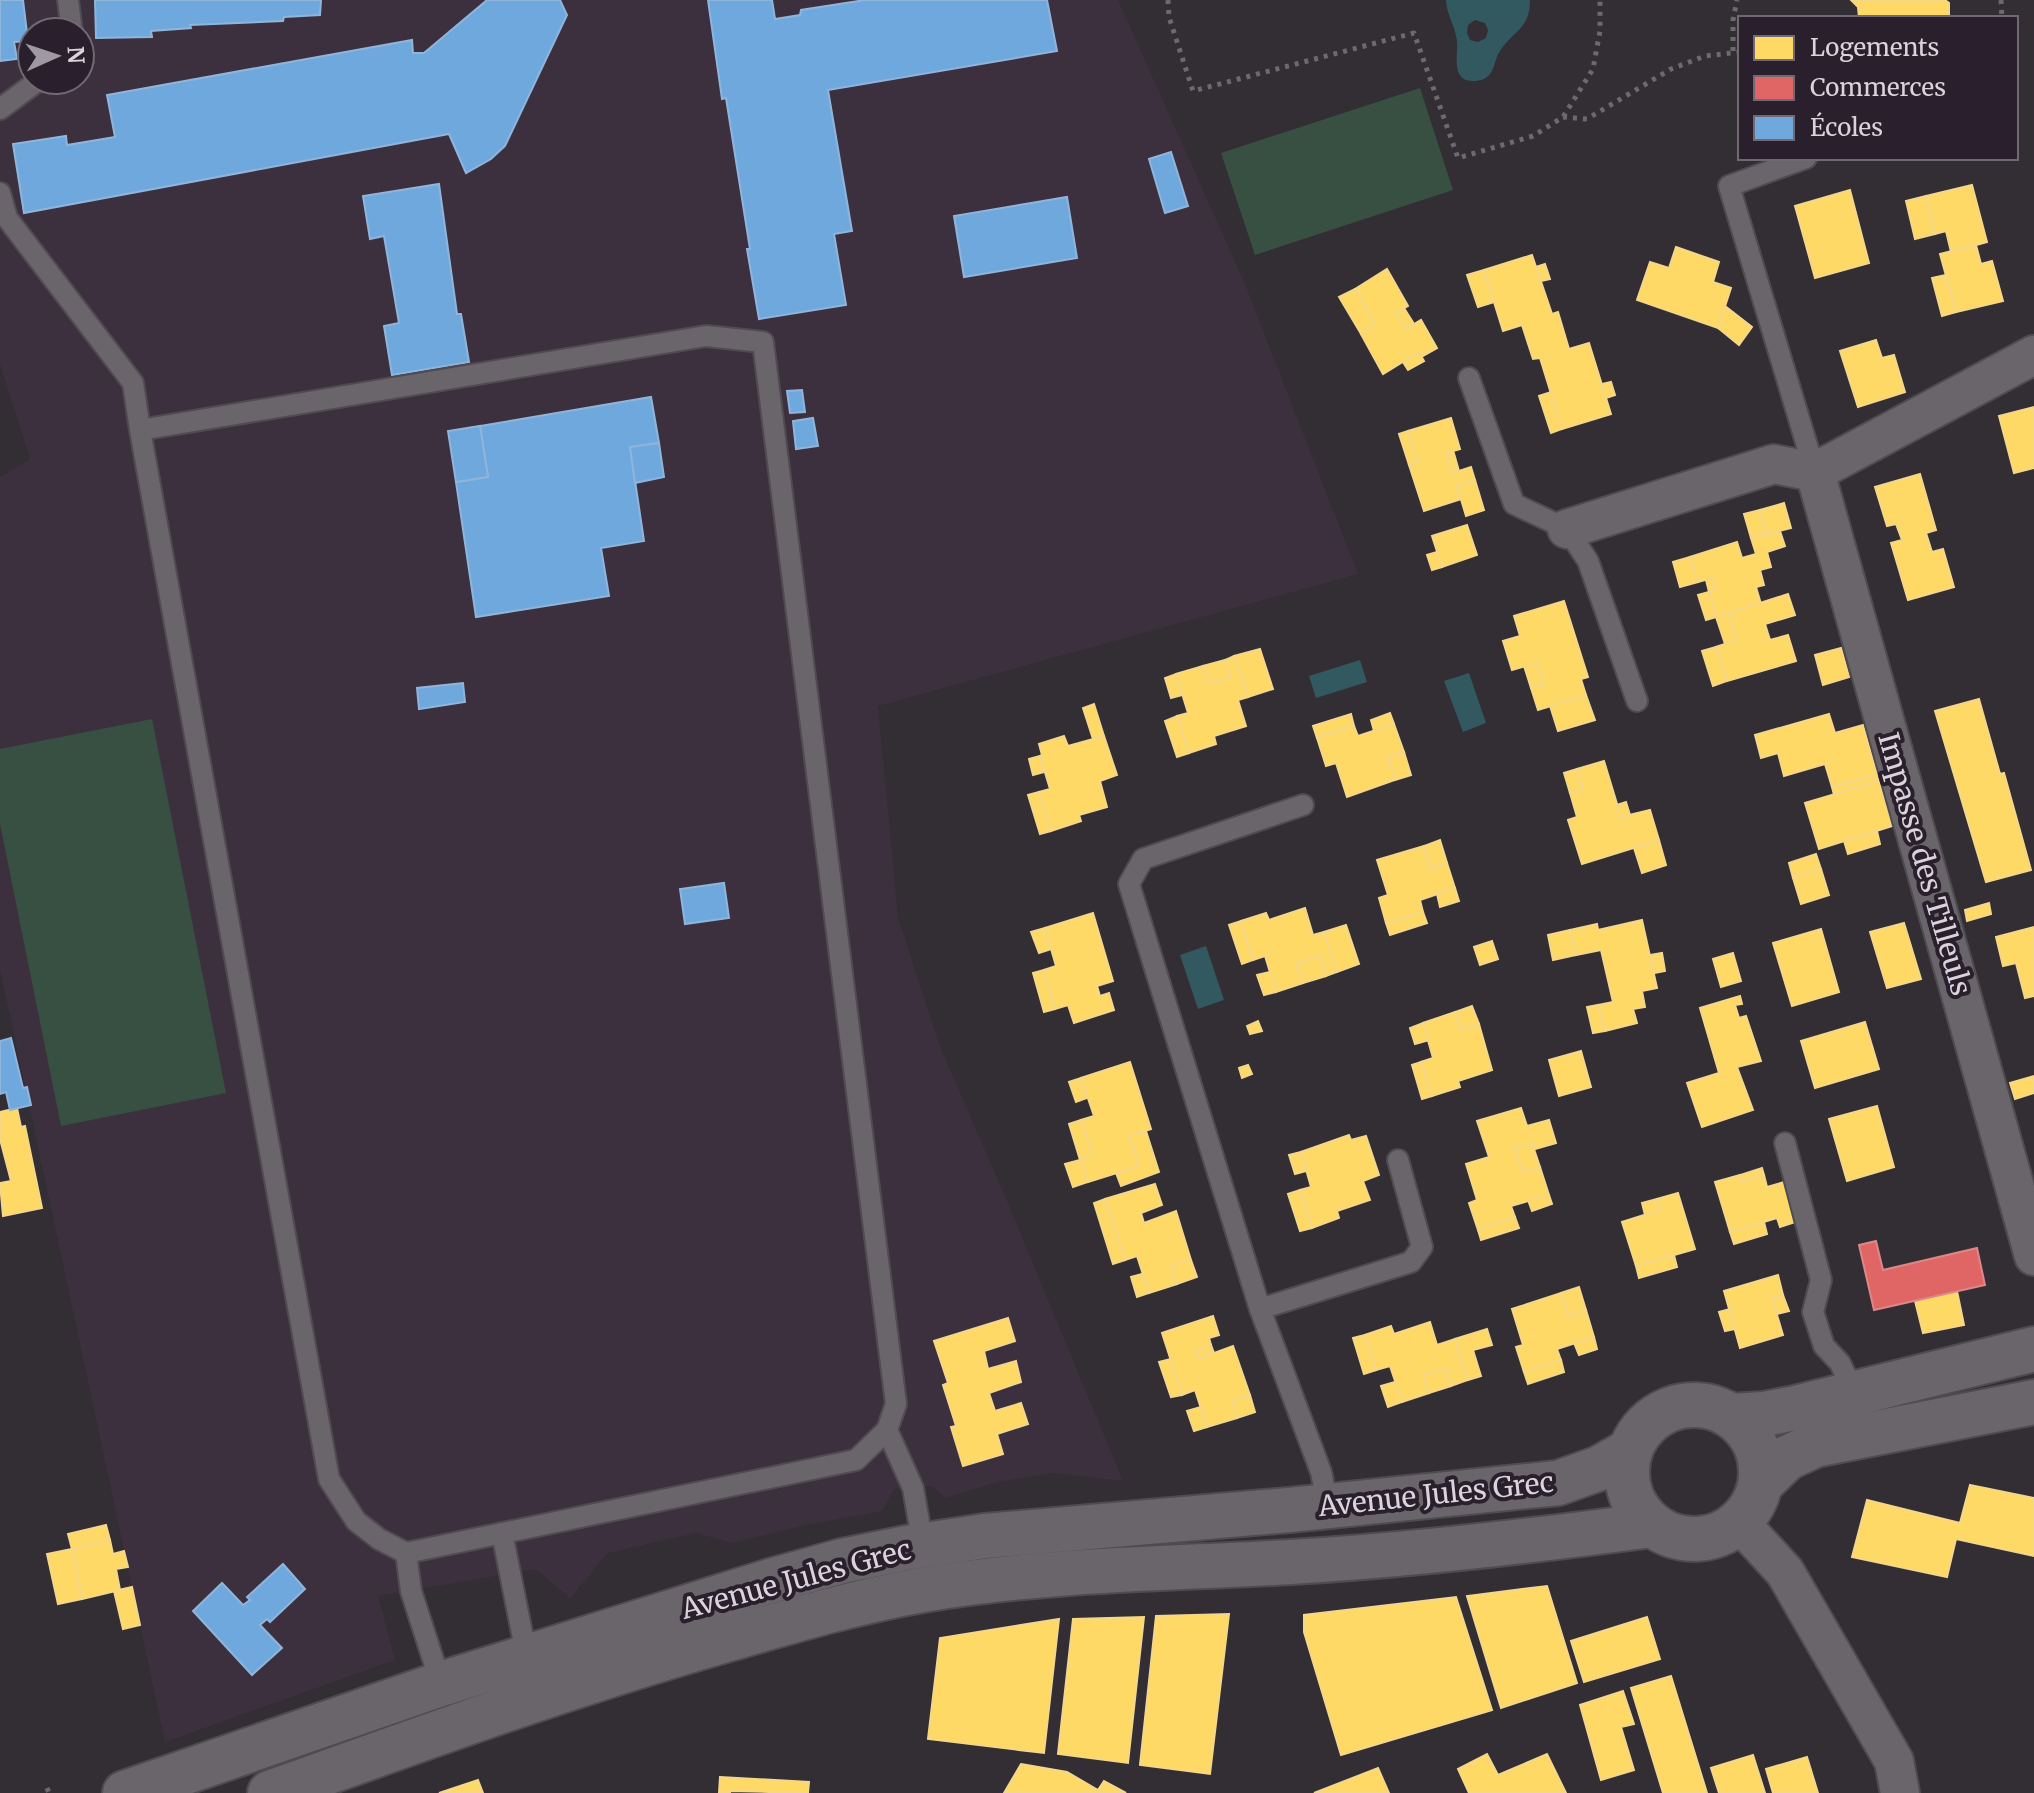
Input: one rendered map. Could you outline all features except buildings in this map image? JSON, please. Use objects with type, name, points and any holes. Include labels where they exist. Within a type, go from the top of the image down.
[{"type":"street","points":[[1567,529],[1774,464],[1815,472],[2034,355]]},
{"type":"street","name":"Impasse des Tilleuls","points":[[1815,472],[2034,1256]]},
{"type":"street","points":[[1731,1416],[1764,1414],[2034,1349]]},
{"type":"street","points":[[1761,1483],[1787,1458],[1815,1445],[2034,1402]]},
{"type":"street","points":[[1683,1405],[1708,1406],[1731,1416],[1749,1434],[1760,1457],[1761,1483],[1753,1505],[1739,1522],[1719,1535],[1696,1540],[1673,1536],[1652,1525],[1634,1505],[1626,1478],[1630,1451],[1641,1429],[1660,1413],[1683,1405]]},
{"type":"street","name":"Avenue Jules Grec","points":[[125,1793],[441,1684],[842,1561],[923,1545],[1062,1528],[1558,1483],[1600,1468],[1630,1451]]},
{"type":"street","points":[[1739,1522],[1785,1572],[1894,1761],[1900,1793]]},
{"type":"street","name":"Avenue Jules Grec","points":[[270,1793],[652,1661],[787,1622],[919,1591],[992,1579],[1065,1572],[1291,1562],[1652,1525]]},
{"type":"lane","points":[[0,109],[17,96]]},
{"type":"lane","points":[[1800,160],[1729,186],[1815,472]]},
{"type":"lane","points":[[0,193],[7,218],[133,383],[140,430],[329,1479],[356,1521],[379,1539],[406,1553],[856,1460],[887,1430],[896,1404],[763,342],[706,336],[140,430]]},
{"type":"lane","points":[[1469,378],[1514,504],[1567,529],[1588,561],[1637,701]]},
{"type":"lane","points":[[1303,805],[1143,859],[1129,884],[1260,1309],[1321,1472],[1328,1506]]},
{"type":"lane","points":[[1785,1143],[1821,1280],[1813,1312],[1824,1346],[1840,1363],[1854,1393]]},
{"type":"lane","points":[[1260,1309],[1411,1262],[1422,1247],[1398,1160]]},
{"type":"lane","points":[[887,1430],[913,1488],[923,1545]]},
{"type":"lane","points":[[502,1533],[527,1658]]},
{"type":"lane","points":[[406,1553],[411,1591],[441,1684]]},
{"type":"path","points":[[1168,0],[1169,17],[1193,91],[1414,33],[1458,158],[1533,136],[1563,117],[1593,69],[1600,31],[1600,0]]},
{"type":"path","points":[[1563,117],[1587,119],[1671,69],[1705,56],[1737,52],[1733,20],[1737,0]]},
{"type":"shaded area","points":[[0,0],[1118,0],[1245,284],[1358,574],[878,706],[898,917],[939,1044],[1123,1481],[1053,1473],[997,1482],[946,1498],[931,1486],[894,1489],[882,1511],[732,1543],[696,1533],[608,1553],[570,1598],[536,1569],[378,1596],[395,1660],[165,1742],[0,969],[0,477],[30,459],[0,364]]},
{"type":"green space","points":[[1420,88],[1453,190],[1255,255],[1221,153]]},
{"type":"green space","points":[[152,719],[226,1093],[61,1126],[0,824],[0,749]]},
{"type":"water","points":[[1446,0],[1530,0],[1524,24],[1500,51],[1490,74],[1476,81],[1466,80],[1459,72],[1456,36]],"holes":[[[1475,20],[1485,23],[1488,30],[1486,38],[1478,42],[1470,40],[1468,25]]]},
{"type":"water","points":[[1360,660],[1367,682],[1316,698],[1309,676]]},
{"type":"water","points":[[1469,673],[1486,723],[1463,732],[1444,681]]},
{"type":"water","points":[[1206,946],[1224,1000],[1198,1009],[1180,955]]}]
